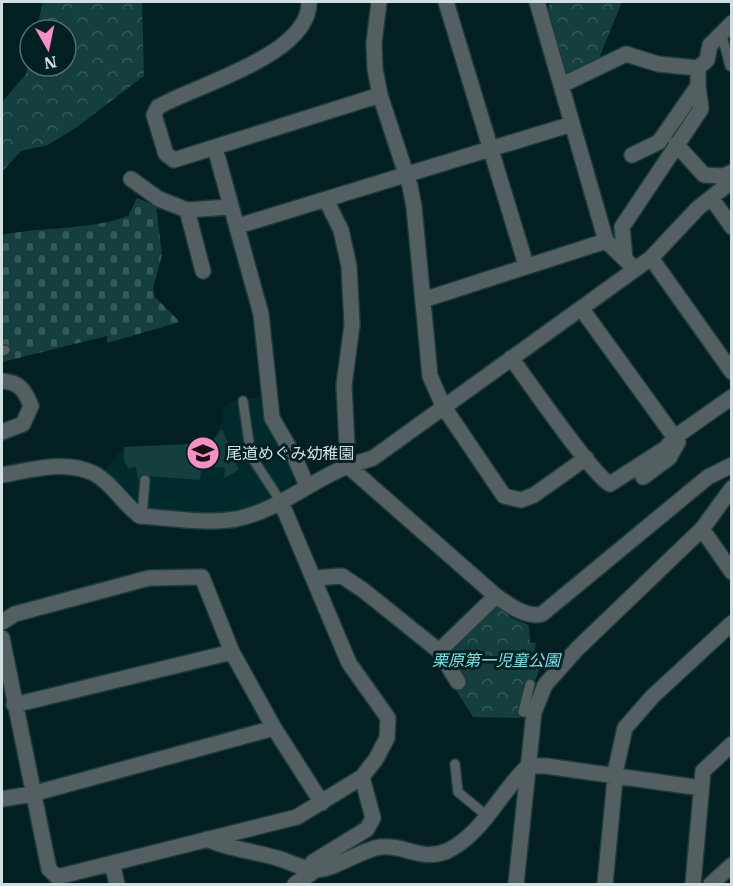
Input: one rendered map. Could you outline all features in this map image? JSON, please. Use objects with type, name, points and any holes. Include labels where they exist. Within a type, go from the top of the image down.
[{"type":"street","points":[[309,2],[304,22],[292,37],[274,51],[158,107],[153,115],[166,154],[174,160],[380,95]]},
{"type":"street","points":[[379,2],[374,43],[380,95],[414,207],[430,376],[443,406],[504,496],[521,500],[534,495],[586,458]]},
{"type":"street","points":[[446,2],[526,265]]},
{"type":"street","points":[[537,2],[606,241],[629,264]]},
{"type":"street","points":[[562,85],[626,54],[658,64],[698,68],[707,60],[710,45],[727,28]]},
{"type":"street","points":[[629,264],[622,227],[675,144],[701,109],[698,68]]},
{"type":"street","points":[[632,156],[659,142],[698,86]]},
{"type":"street","points":[[238,226],[572,124]]},
{"type":"street","points":[[675,144],[705,175],[723,176],[732,172]]},
{"type":"street","points":[[214,148],[229,207],[238,226],[261,314],[272,418],[295,458],[307,486]]},
{"type":"street","points":[[131,179],[159,199],[188,210],[229,207]]},
{"type":"street","points":[[2,475],[63,466],[82,470],[95,474],[113,489],[125,506],[142,516],[202,520],[237,519],[281,502],[348,466],[373,458],[581,308],[629,264],[651,258],[698,208],[732,181]]},
{"type":"street","points":[[712,199],[732,227]]},
{"type":"street","points":[[326,200],[341,230],[349,266],[352,325],[344,385],[348,466],[496,596],[515,609],[536,615],[542,614],[708,477],[732,465]]},
{"type":"street","points":[[188,210],[203,272]]},
{"type":"street","points":[[423,300],[606,241]]},
{"type":"street","points":[[651,258],[732,372]]},
{"type":"street","points":[[581,308],[678,442],[669,458],[643,477]]},
{"type":"street","points":[[511,358],[604,481],[610,484],[666,448],[675,436],[732,398]]},
{"type":"street","points":[[2,381],[16,384],[26,392],[30,406],[22,424],[2,432]]},
{"type":"street","points":[[516,885],[534,712],[544,686],[577,649],[702,529],[732,488]]},
{"type":"street","points":[[2,638],[49,869],[57,877],[297,817],[362,777],[376,759],[387,738],[388,718],[349,663],[281,502]]},
{"type":"street","points":[[702,529],[732,572]]},
{"type":"street","points":[[315,578],[342,576],[363,590],[440,651],[458,682]]},
{"type":"street","points":[[2,622],[15,614],[149,578],[202,577],[232,652],[274,728],[322,803]]},
{"type":"street","points":[[440,651],[496,596]]},
{"type":"street","points":[[605,885],[615,776],[625,728],[654,696],[732,622]]},
{"type":"street","points":[[14,705],[232,652]]},
{"type":"street","points":[[2,799],[32,794],[274,728]]},
{"type":"street","points":[[693,885],[703,771],[732,744]]},
{"type":"street","points":[[295,885],[380,847],[399,848],[421,856],[446,851],[468,836],[487,816],[513,780],[528,766],[701,788]]},
{"type":"street","points":[[314,875],[313,862],[367,829],[373,818],[362,777]]},
{"type":"street","points":[[207,839],[219,845],[249,850],[314,875]]},
{"type":"street","points":[[112,863],[117,885]]},
{"type":"street","points":[[711,885],[732,865]]},
{"type":"lane","points":[[727,28],[730,66]]},
{"type":"lane","points":[[243,401],[251,456],[281,502]]},
{"type":"lane","points":[[142,516],[145,480]]},
{"type":"lane","points":[[530,684],[523,712],[534,712]]},
{"type":"lane","points":[[455,764],[458,792],[487,816]]},
{"type":"shaded area","name":"尾道めぐみ幼稚園","points":[[265,396],[294,472],[289,487],[245,511],[229,515],[147,510],[130,496],[119,482],[103,472],[124,447],[211,443],[223,420],[222,410],[229,402]]},
{"type":"green space","points":[[43,2],[142,2],[144,76],[77,127],[48,145],[21,151],[2,172],[2,102],[23,78],[78,78],[78,18],[39,18]]},
{"type":"green space","points":[[550,2],[622,2],[595,68],[566,77],[547,12]]},
{"type":"green space","points":[[137,198],[156,206],[162,255],[153,289],[155,297],[180,322],[107,343],[107,336],[2,362],[2,235],[113,221],[128,216]]},
{"type":"green space","points":[[222,429],[239,470],[224,478],[225,468],[202,466],[200,480],[148,476],[138,481],[136,467],[128,468],[124,461],[124,447],[211,443]]},
{"type":"green space","name":"栗原第一児童公園","points":[[500,605],[511,618],[529,625],[530,642],[536,643],[533,661],[540,668],[533,686],[527,683],[520,718],[473,717],[454,687],[449,653],[494,606]]},
{"type":"place","name":"尾道めぐみ幼稚園","points":[[203,453]]}]
